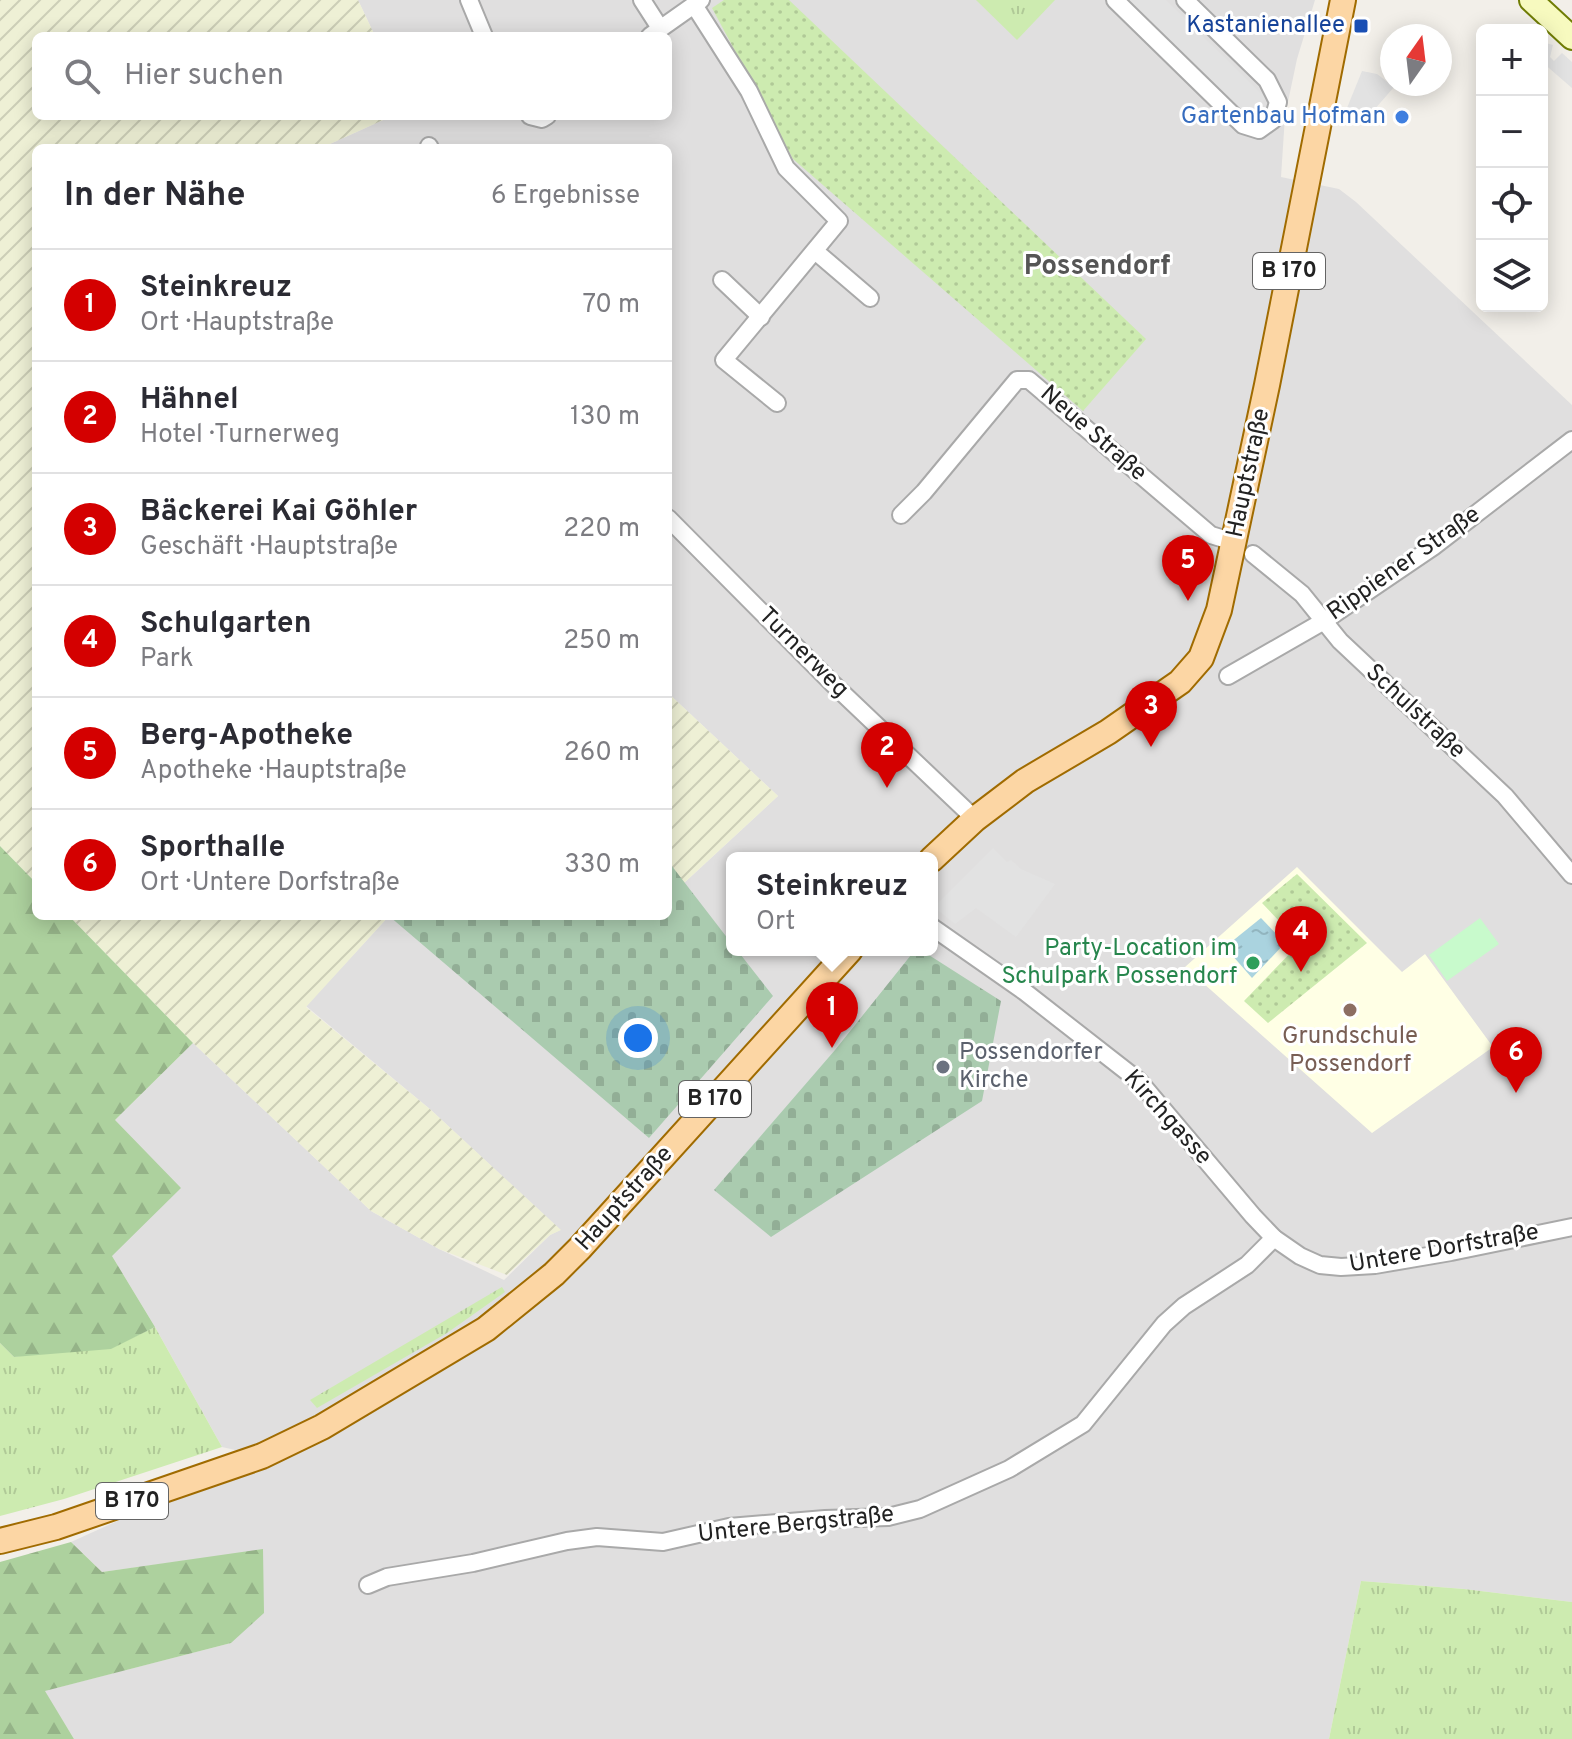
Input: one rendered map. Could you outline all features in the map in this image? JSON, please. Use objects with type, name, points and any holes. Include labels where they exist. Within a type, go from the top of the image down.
[{"type":"main road","name":"Hauptstraße","points":[[938,853],[975,819],[1025,781],[1108,732],[1180,682],[1201,658],[1244,548],[1343,0]]},
{"type":"main road","points":[[1531,0],[1572,38]]},
{"type":"main road","name":"Hauptstraße","points":[[0,1541],[56,1527],[262,1456],[322,1427],[486,1329],[545,1282],[580,1248],[845,956]]},
{"type":"street","points":[[469,0],[482,32]]},
{"type":"street","points":[[642,0],[655,32],[697,2],[749,91],[786,168],[839,221],[724,360],[777,403]]},
{"type":"street","points":[[1115,0],[1243,125],[1259,130],[1273,120],[1278,102],[1267,80],[1185,0]]},
{"type":"street","points":[[815,251],[870,298]]},
{"type":"street","points":[[722,280],[761,317]]},
{"type":"street","name":"Neue Straße","points":[[901,515],[924,492],[1017,380],[1029,380],[1211,535],[1244,548]]},
{"type":"street","name":"Rippiener Straße","points":[[1228,676],[1324,621],[1433,547],[1572,440]]},
{"type":"street","name":"Turnerweg","points":[[672,522],[833,684],[975,819]]},
{"type":"street","name":"Schulstraße","points":[[1244,548],[1302,594],[1374,674],[1505,796],[1572,875]]},
{"type":"street","name":"Kirchgasse","points":[[938,931],[1025,992],[1139,1081],[1274,1238]]},
{"type":"street","name":"Untere Dorfstraße","points":[[1274,1238],[1320,1265],[1341,1267],[1375,1265],[1451,1252],[1572,1227]]},
{"type":"street","name":"Untere Bergstraße","points":[[368,1585],[387,1577],[473,1563],[567,1541],[597,1537],[663,1542],[729,1527],[888,1517],[920,1509],[1009,1469],[1083,1424],[1164,1324],[1184,1306],[1247,1265],[1274,1238]]},
{"type":"shaded area","points":[[0,0],[358,0],[373,32],[32,32],[32,120],[383,120],[330,144],[32,144],[32,879],[0,846]]},
{"type":"shaded area","points":[[358,0],[1315,0],[1297,59],[1285,116],[1281,177],[1339,189],[1356,202],[1572,405],[1572,1602],[1361,1581],[1329,1739],[74,1739],[44,1691],[231,1643],[263,1550],[102,1572],[71,1542],[261,1456],[222,1447],[112,1256],[115,1120],[193,1043],[371,1211],[439,1249],[504,1280],[550,1235],[560,1230],[431,1110],[306,1006],[385,920],[672,920],[672,866],[684,883],[778,796],[672,697],[672,144],[330,144],[383,120],[672,120],[672,32],[373,32]]},
{"type":"shaded area","points":[[1124,0],[1166,0],[1266,98],[1245,119]]},
{"type":"shaded area","points":[[1548,44],[1553,45],[1550,57],[1554,61],[1562,53],[1572,62],[1572,88],[1548,67]]},
{"type":"shaded area","points":[[1362,71],[1380,76],[1380,96],[1386,96],[1367,118],[1347,108]]},
{"type":"shaded area","points":[[672,697],[778,796],[684,883],[672,866]]},
{"type":"shaded area","points":[[993,848],[1007,862],[1011,860],[1021,869],[1055,884],[1016,937],[976,908],[955,924],[938,910],[938,903]]},
{"type":"shaded area","name":"Grundschule Possendorf","points":[[1297,867],[1402,972],[1425,954],[1493,1047],[1372,1133],[1185,967]]},
{"type":"shaded area","points":[[73,920],[385,920],[306,1007],[431,1110],[561,1230],[550,1235],[507,1275],[439,1249],[371,1211],[193,1043]]},
{"type":"green space","points":[[724,0],[789,0],[1146,339],[1083,411],[793,159],[712,8]]},
{"type":"green space","points":[[976,0],[1055,0],[1017,40]]},
{"type":"green space","points":[[0,846],[32,879],[32,920],[73,920],[193,1043],[115,1120],[181,1188],[112,1256],[155,1327],[111,1349],[14,1357],[0,1343]]},
{"type":"green space","points":[[672,866],[726,936],[726,956],[742,956],[773,996],[649,1138],[394,920],[672,920]]},
{"type":"green space","points":[[1297,874],[1367,943],[1268,1023],[1244,1001],[1300,943],[1262,903]]},
{"type":"green space","points":[[1480,918],[1499,944],[1447,981],[1429,955]]},
{"type":"green space","points":[[910,956],[930,956],[1001,1001],[982,1101],[771,1237],[714,1190],[835,1050]]},
{"type":"green space","points":[[502,1287],[505,1292],[447,1333],[317,1408],[310,1400]]},
{"type":"green space","points":[[155,1327],[222,1447],[64,1499],[0,1516],[0,1343],[14,1357],[134,1337]]},
{"type":"green space","points":[[71,1542],[102,1572],[263,1549],[264,1613],[231,1643],[45,1691],[74,1739],[0,1739],[0,1562]]},
{"type":"green space","points":[[1361,1581],[1572,1602],[1572,1739],[1329,1739]]},
{"type":"water","name":"Party-Location im Schulpark Possendorf","points":[[1261,918],[1285,943],[1252,978],[1225,947]]},
{"type":"place","name":"Kastanienallee","points":[[1361,26]]},
{"type":"place","name":"Gartenbau Hofman","points":[[1402,117]]},
{"type":"place","name":"Berg-Apotheke","points":[[1188,601]]},
{"type":"place","name":"Bäckerei Kai Göhler","points":[[1151,747]]},
{"type":"place","name":"Hähnel","points":[[887,788]]},
{"type":"place","name":"Party-Location im Schulpark Possendorf","points":[[1253,963]]},
{"type":"place","name":"Schulgarten","points":[[1301,972]]},
{"type":"place","name":"Grundschule Possendorf","points":[[1350,1010]]},
{"type":"place","name":"Steinkreuz","points":[[832,1048]]},
{"type":"place","name":"Possendorfer Kirche","points":[[943,1067]]},
{"type":"place","name":"Sporthalle","points":[[1516,1093]]},
{"type":"district","name":"Possendorf","points":[[1097,267]]}]
